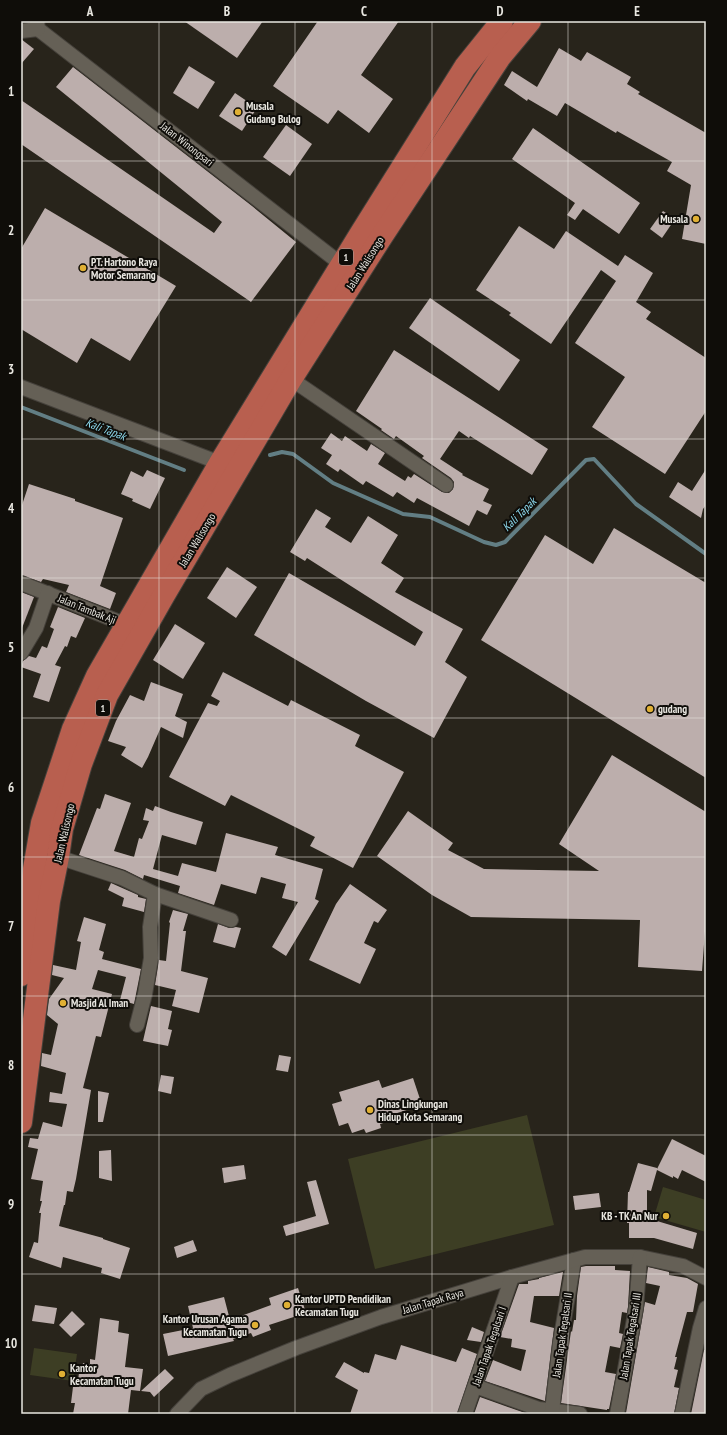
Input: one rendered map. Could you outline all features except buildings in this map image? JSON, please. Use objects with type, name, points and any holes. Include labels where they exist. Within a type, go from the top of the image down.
[{"type":"highway","name":"Jalan Walisongo","points":[[21,975],[27,868],[72,729],[97,676],[220,463],[342,264],[465,67],[502,21]]},
{"type":"highway","name":"Jalan Walisongo","points":[[21,1122],[49,901],[58,858],[62,829],[81,764],[108,695],[164,595],[291,379],[382,236],[495,64],[530,21]]},
{"type":"street","name":"Jalan Winongsari","points":[[37,25],[342,264]]},
{"type":"street","points":[[21,30],[37,25]]},
{"type":"street","points":[[291,379],[446,485]]},
{"type":"street","points":[[21,387],[220,463]]},
{"type":"street","name":"Jalan Tambak Aji","points":[[21,582],[127,624]]},
{"type":"street","name":"Jalan Tambak Aji","points":[[21,653],[36,628],[48,593]]},
{"type":"street","points":[[58,858],[122,878],[155,894],[231,920]]},
{"type":"street","points":[[137,1025],[146,994],[151,958],[150,927],[155,894]]},
{"type":"street","name":"Jalan Tapak Raya","points":[[177,1414],[201,1389],[230,1374],[296,1348],[380,1317],[512,1277],[585,1257],[640,1257],[683,1266],[706,1278]]},
{"type":"street","name":"Jalan Tapak Tegalsari III","points":[[617,1414],[636,1308],[640,1257]]},
{"type":"street","name":"Jalan Tapak Tegalsari II","points":[[543,1412],[560,1343],[574,1260]]},
{"type":"street","name":"Jalan Tapak Tegalsari I","points":[[466,1414],[512,1277]]},
{"type":"street","points":[[682,1414],[700,1328],[706,1308]]},
{"type":"street","points":[[475,1386],[543,1412],[580,1414]]},
{"type":"green space","points":[[527,1115],[554,1225],[375,1269],[348,1159]]},
{"type":"green space","points":[[663,1187],[706,1200],[706,1232],[654,1217]]},
{"type":"green space","points":[[34,1348],[77,1354],[73,1381],[30,1375]]},
{"type":"waterway","name":"Kali Tapak","points":[[21,407],[184,470]]},
{"type":"waterway","name":"Kali Tapak","points":[[270,455],[282,452],[293,454],[333,483],[403,514],[430,517],[484,542],[496,545],[505,542],[586,460],[594,459],[636,504],[706,554]]},
{"type":"place","name":"Musala Gudang Bulog","points":[[238,112]]},
{"type":"place","name":"Musala","points":[[696,219]]},
{"type":"place","name":"PT. Hartono Raya Motor Semarang","points":[[83,268]]},
{"type":"place","name":"gudang","points":[[650,709]]},
{"type":"place","name":"Masjid Al Iman","points":[[63,1003]]},
{"type":"place","name":"Dinas Lingkungan Hidup Kota Semarang","points":[[370,1110]]},
{"type":"place","name":"KB - TK An Nur","points":[[666,1216]]},
{"type":"place","name":"Kantor UPTD Pendidikan Kecamatan Tugu","points":[[287,1305]]},
{"type":"place","name":"Kantor Urusan Agama Kecamatan Tugu","points":[[255,1325]]},
{"type":"place","name":"Kantor Kecamatan Tugu","points":[[62,1374]]}]
